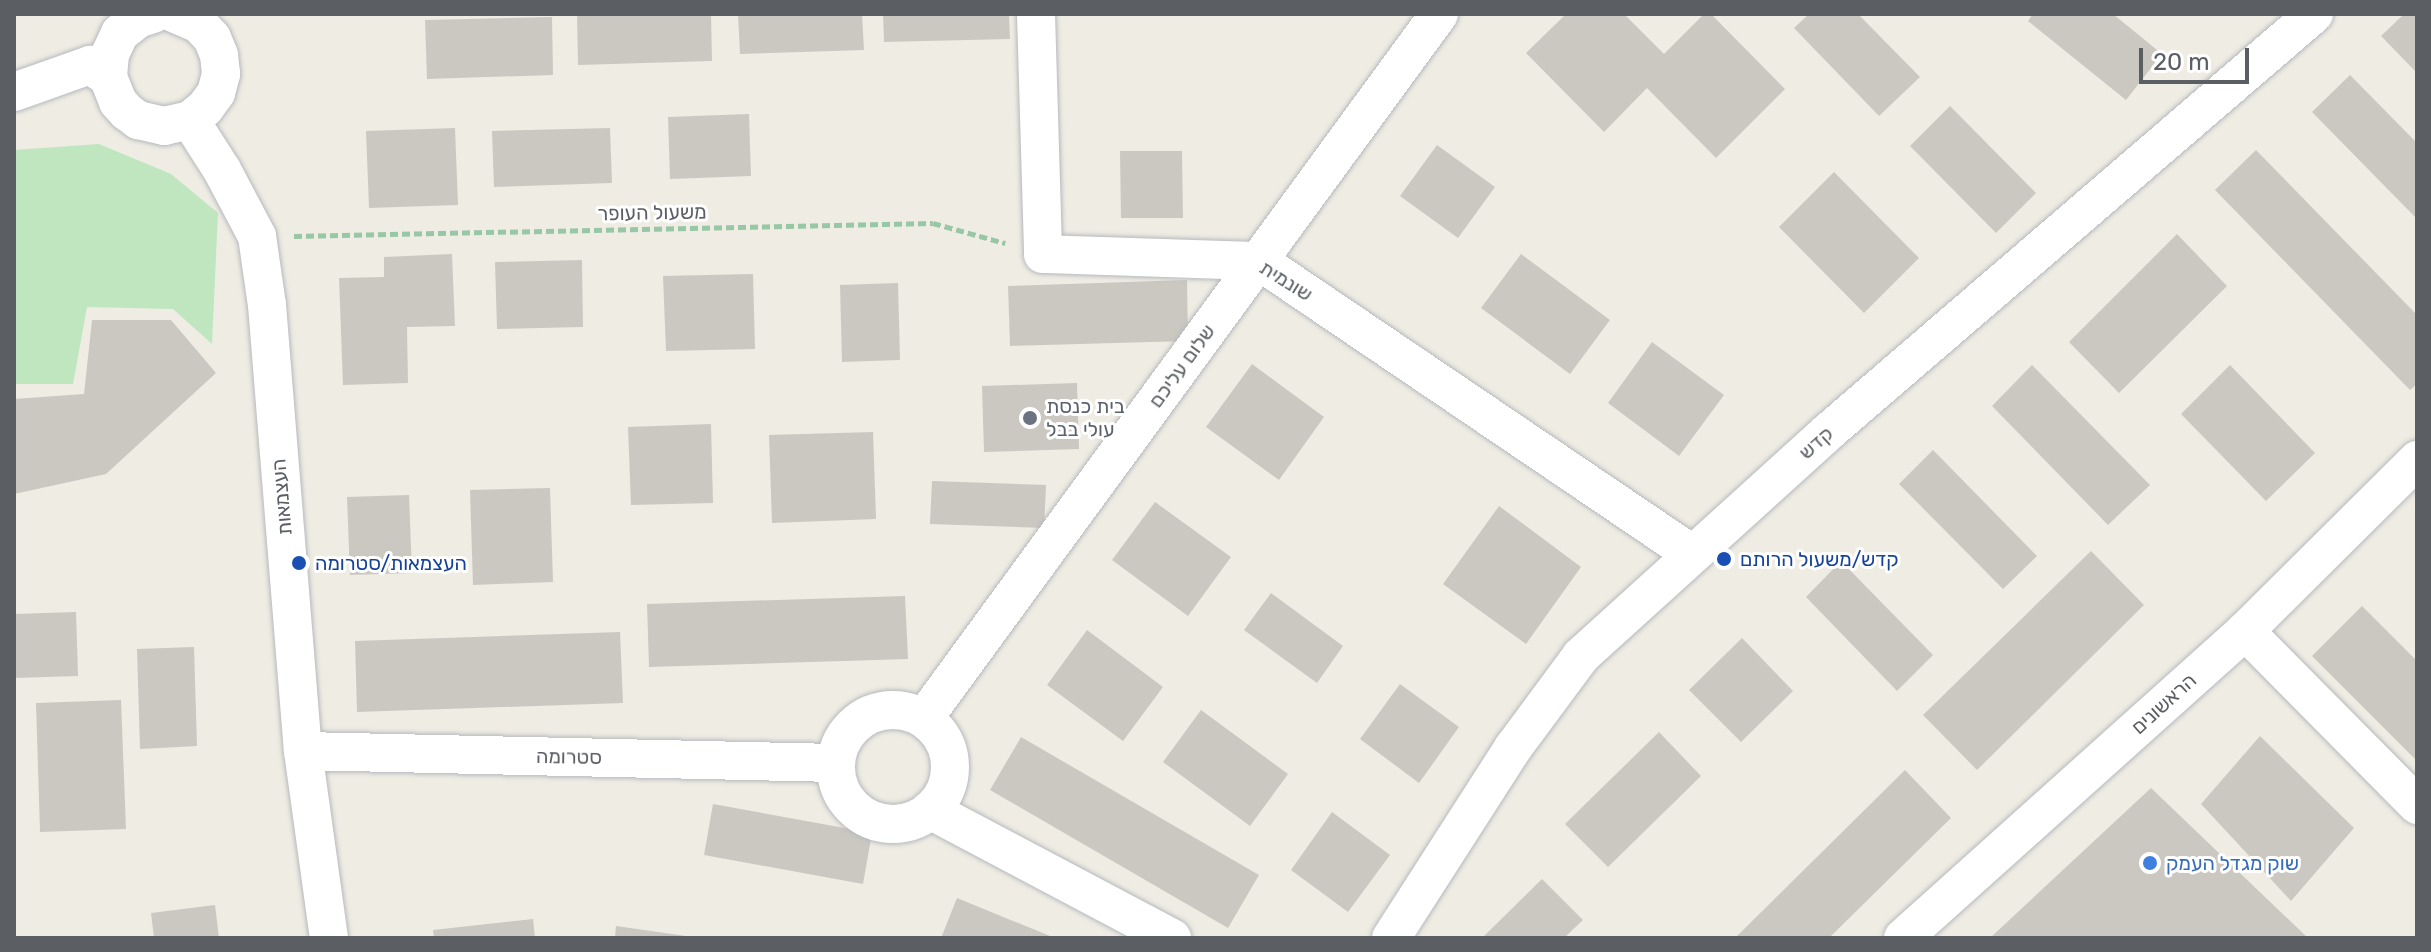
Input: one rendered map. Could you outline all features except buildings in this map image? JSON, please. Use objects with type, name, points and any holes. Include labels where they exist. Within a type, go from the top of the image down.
[{"type":"street","points":[[153,14],[138,19],[120,33],[110,54],[108,77],[118,102],[138,120],[164,126],[190,120],[205,108],[216,93],[221,74],[219,55],[212,38],[199,24],[183,14],[175,14]]},
{"type":"street","points":[[1036,14],[1043,254]]},
{"type":"street","name":"שלום עליכם","points":[[924,718],[1439,14]]},
{"type":"street","name":"קדש","points":[[1391,938],[1513,748],[1581,656],[1692,554],[2314,14]]},
{"type":"street","points":[[14,92],[90,65],[108,77]]},
{"type":"street","name":"העצמאות","points":[[190,120],[222,170],[257,236],[267,305],[303,751],[329,938]]},
{"type":"street","name":"שונמית","points":[[1043,254],[1259,261],[1692,554]]},
{"type":"street","name":"הראשונים","points":[[1903,938],[2245,631],[2417,460]]},
{"type":"street","points":[[2245,631],[2417,805]]},
{"type":"street","points":[[886,709],[906,710],[924,718],[946,745],[950,763],[949,780],[942,797],[914,821],[895,825],[876,822],[859,813],[845,800],[837,782],[835,763],[840,743],[851,727],[867,715],[886,709]]},
{"type":"street","name":"סטרומה","points":[[303,751],[835,763]]},
{"type":"street","points":[[930,810],[1172,938]]},
{"type":"path","name":"משעול העופר","points":[[257,236],[933,223],[1043,254]]},
{"type":"green space","points":[[99,144],[171,174],[218,213],[212,344],[173,309],[87,307],[73,384],[14,384],[14,150]]},
{"type":"place","name":"בית כנסת עולי בבל","points":[[1030,418]]},
{"type":"place","name":"קדש/משעול הרותם","points":[[1724,559]]},
{"type":"place","name":"העצמאות/סטרומה","points":[[299,563]]},
{"type":"place","name":"שוק מגדל העמק","points":[[2150,863]]}]
